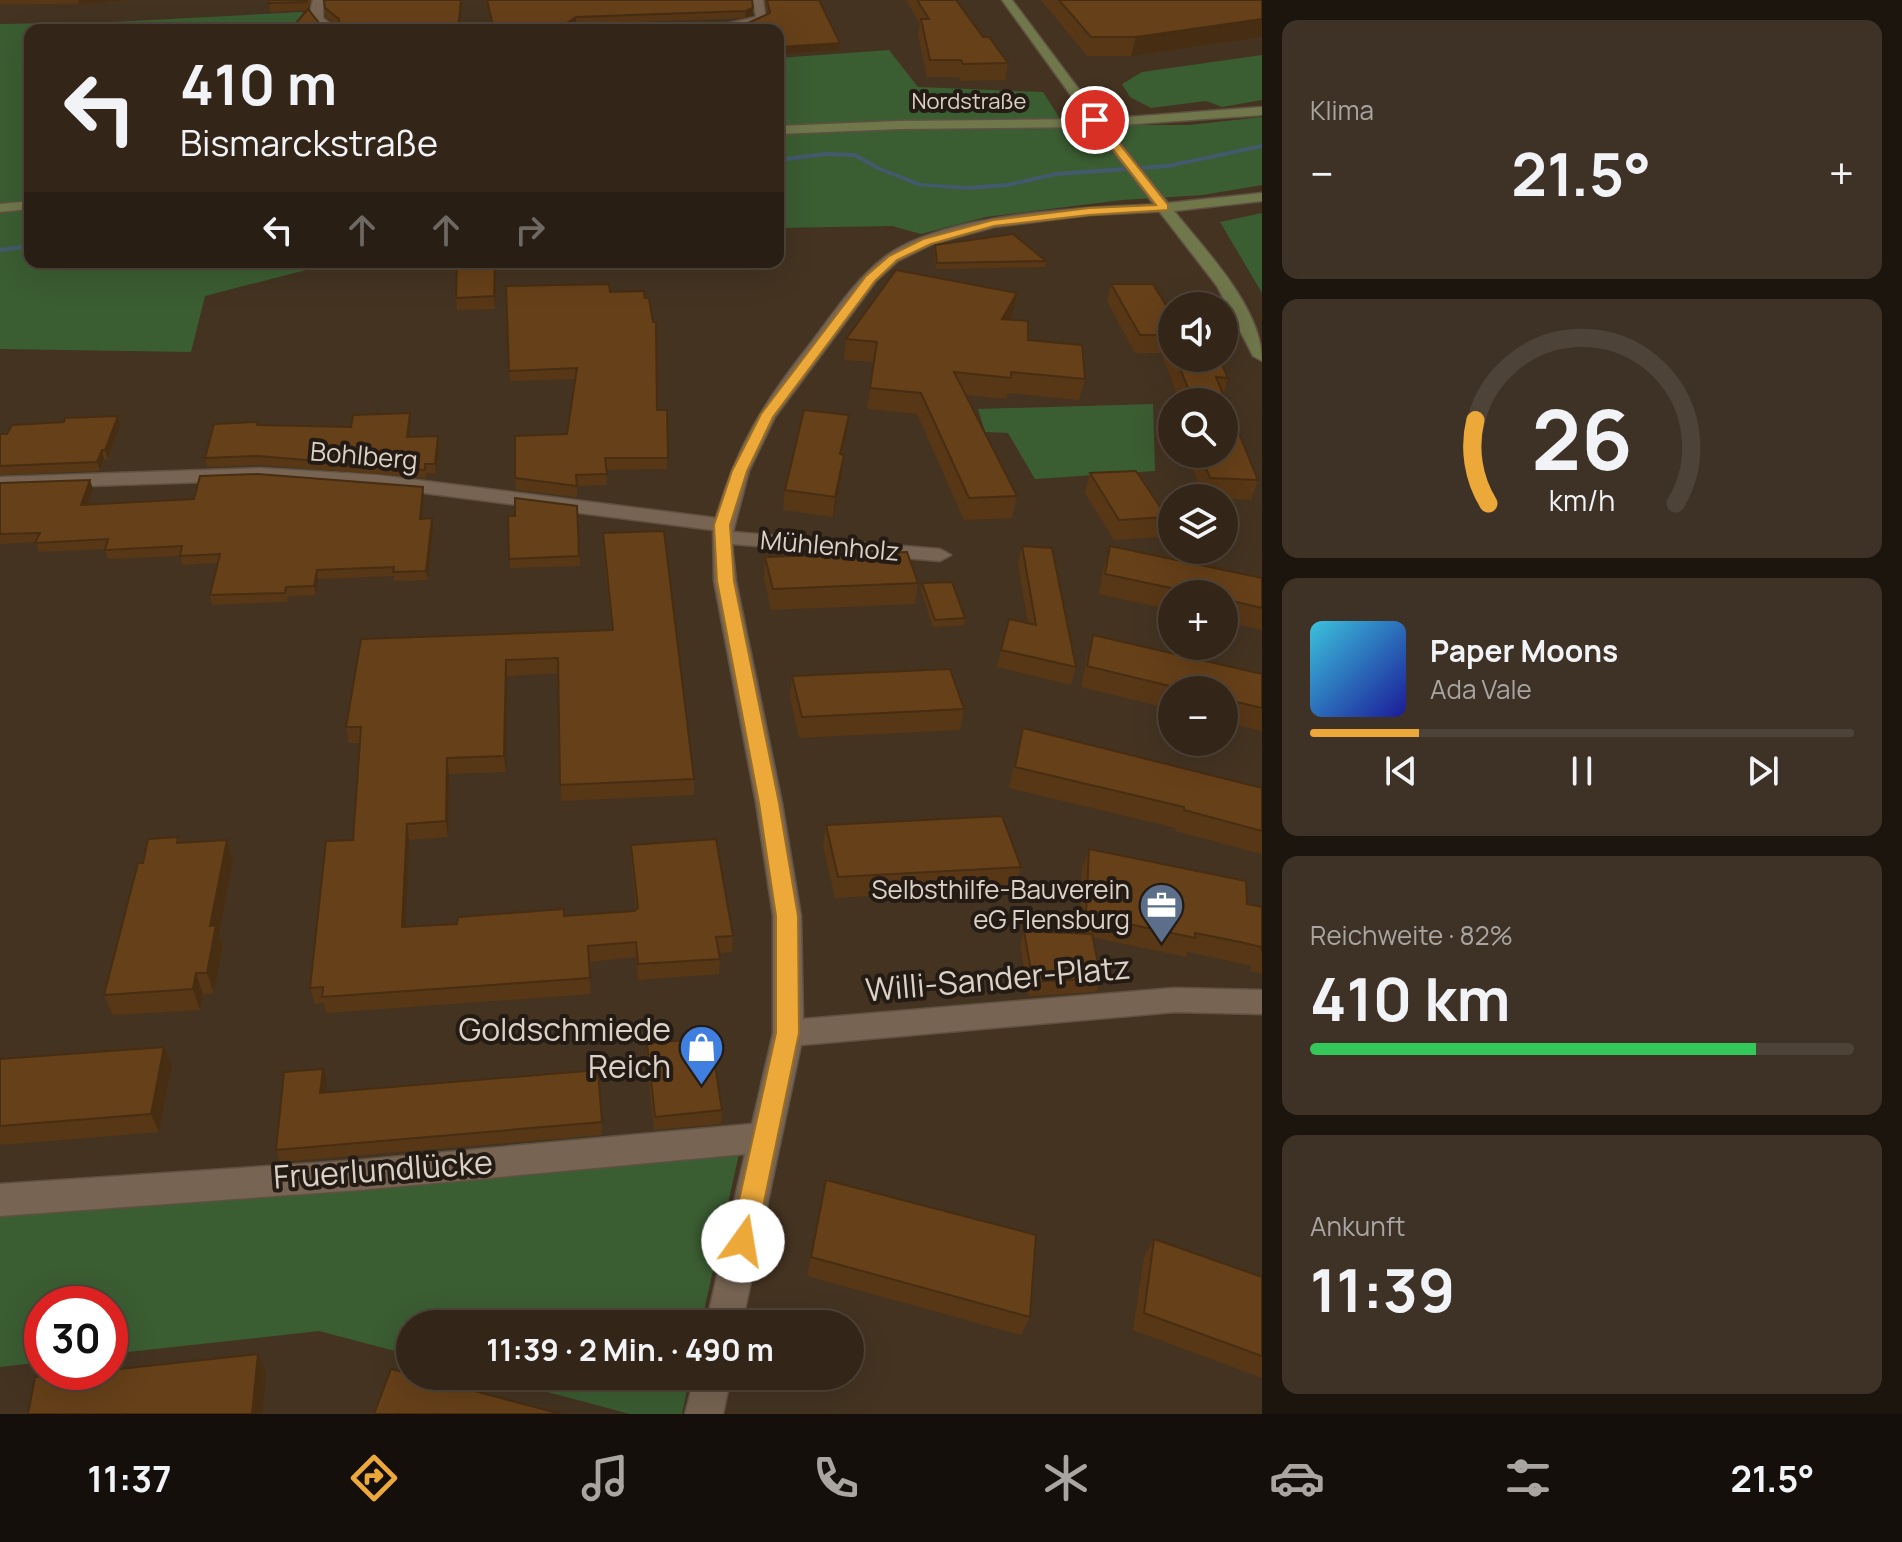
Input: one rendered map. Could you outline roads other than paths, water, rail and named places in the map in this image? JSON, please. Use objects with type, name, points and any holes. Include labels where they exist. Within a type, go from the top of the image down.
[{"type":"main road","points":[[1007,0],[1065,81],[1224,285],[1262,356]]},
{"type":"main road","name":"Nordstraße","points":[[784,130],[883,122],[1159,122],[1262,111]]},
{"type":"main road","points":[[1164,208],[1262,197]]},
{"type":"street","points":[[318,0],[315,11],[318,20],[324,24]]},
{"type":"street","points":[[736,24],[758,22],[762,13],[758,0]]},
{"type":"street","name":"Mühlenholz","points":[[727,1310],[788,1033],[787,916],[769,803],[725,581],[721,531],[739,471],[766,417],[870,278],[893,258],[927,241],[993,223],[1089,211],[1164,208]]},
{"type":"street","name":"Bohlberg","points":[[0,483],[260,474],[377,481],[721,531]]},
{"type":"street","name":"Mühlenholz","points":[[721,531],[940,555]]},
{"type":"street","name":"Willi-Sander-Platz","points":[[788,1033],[1175,1000],[1262,1002]]},
{"type":"street","name":"Fruerlundlücke","points":[[0,1200],[359,1175],[766,1137]]},
{"type":"street","points":[[704,1414],[710,1390]]},
{"type":"waterway","points":[[784,159],[826,154],[855,155],[920,185],[966,188],[1007,185],[1056,174],[1168,166],[1262,146]]},
{"type":"waterway","points":[[0,250],[24,247]]},
{"type":"place","name":"Selbsthilfe-Bauverein eG Flensburg","points":[[1161,944]]},
{"type":"place","name":"Goldschmiede Reich","points":[[702,1087]]}]
